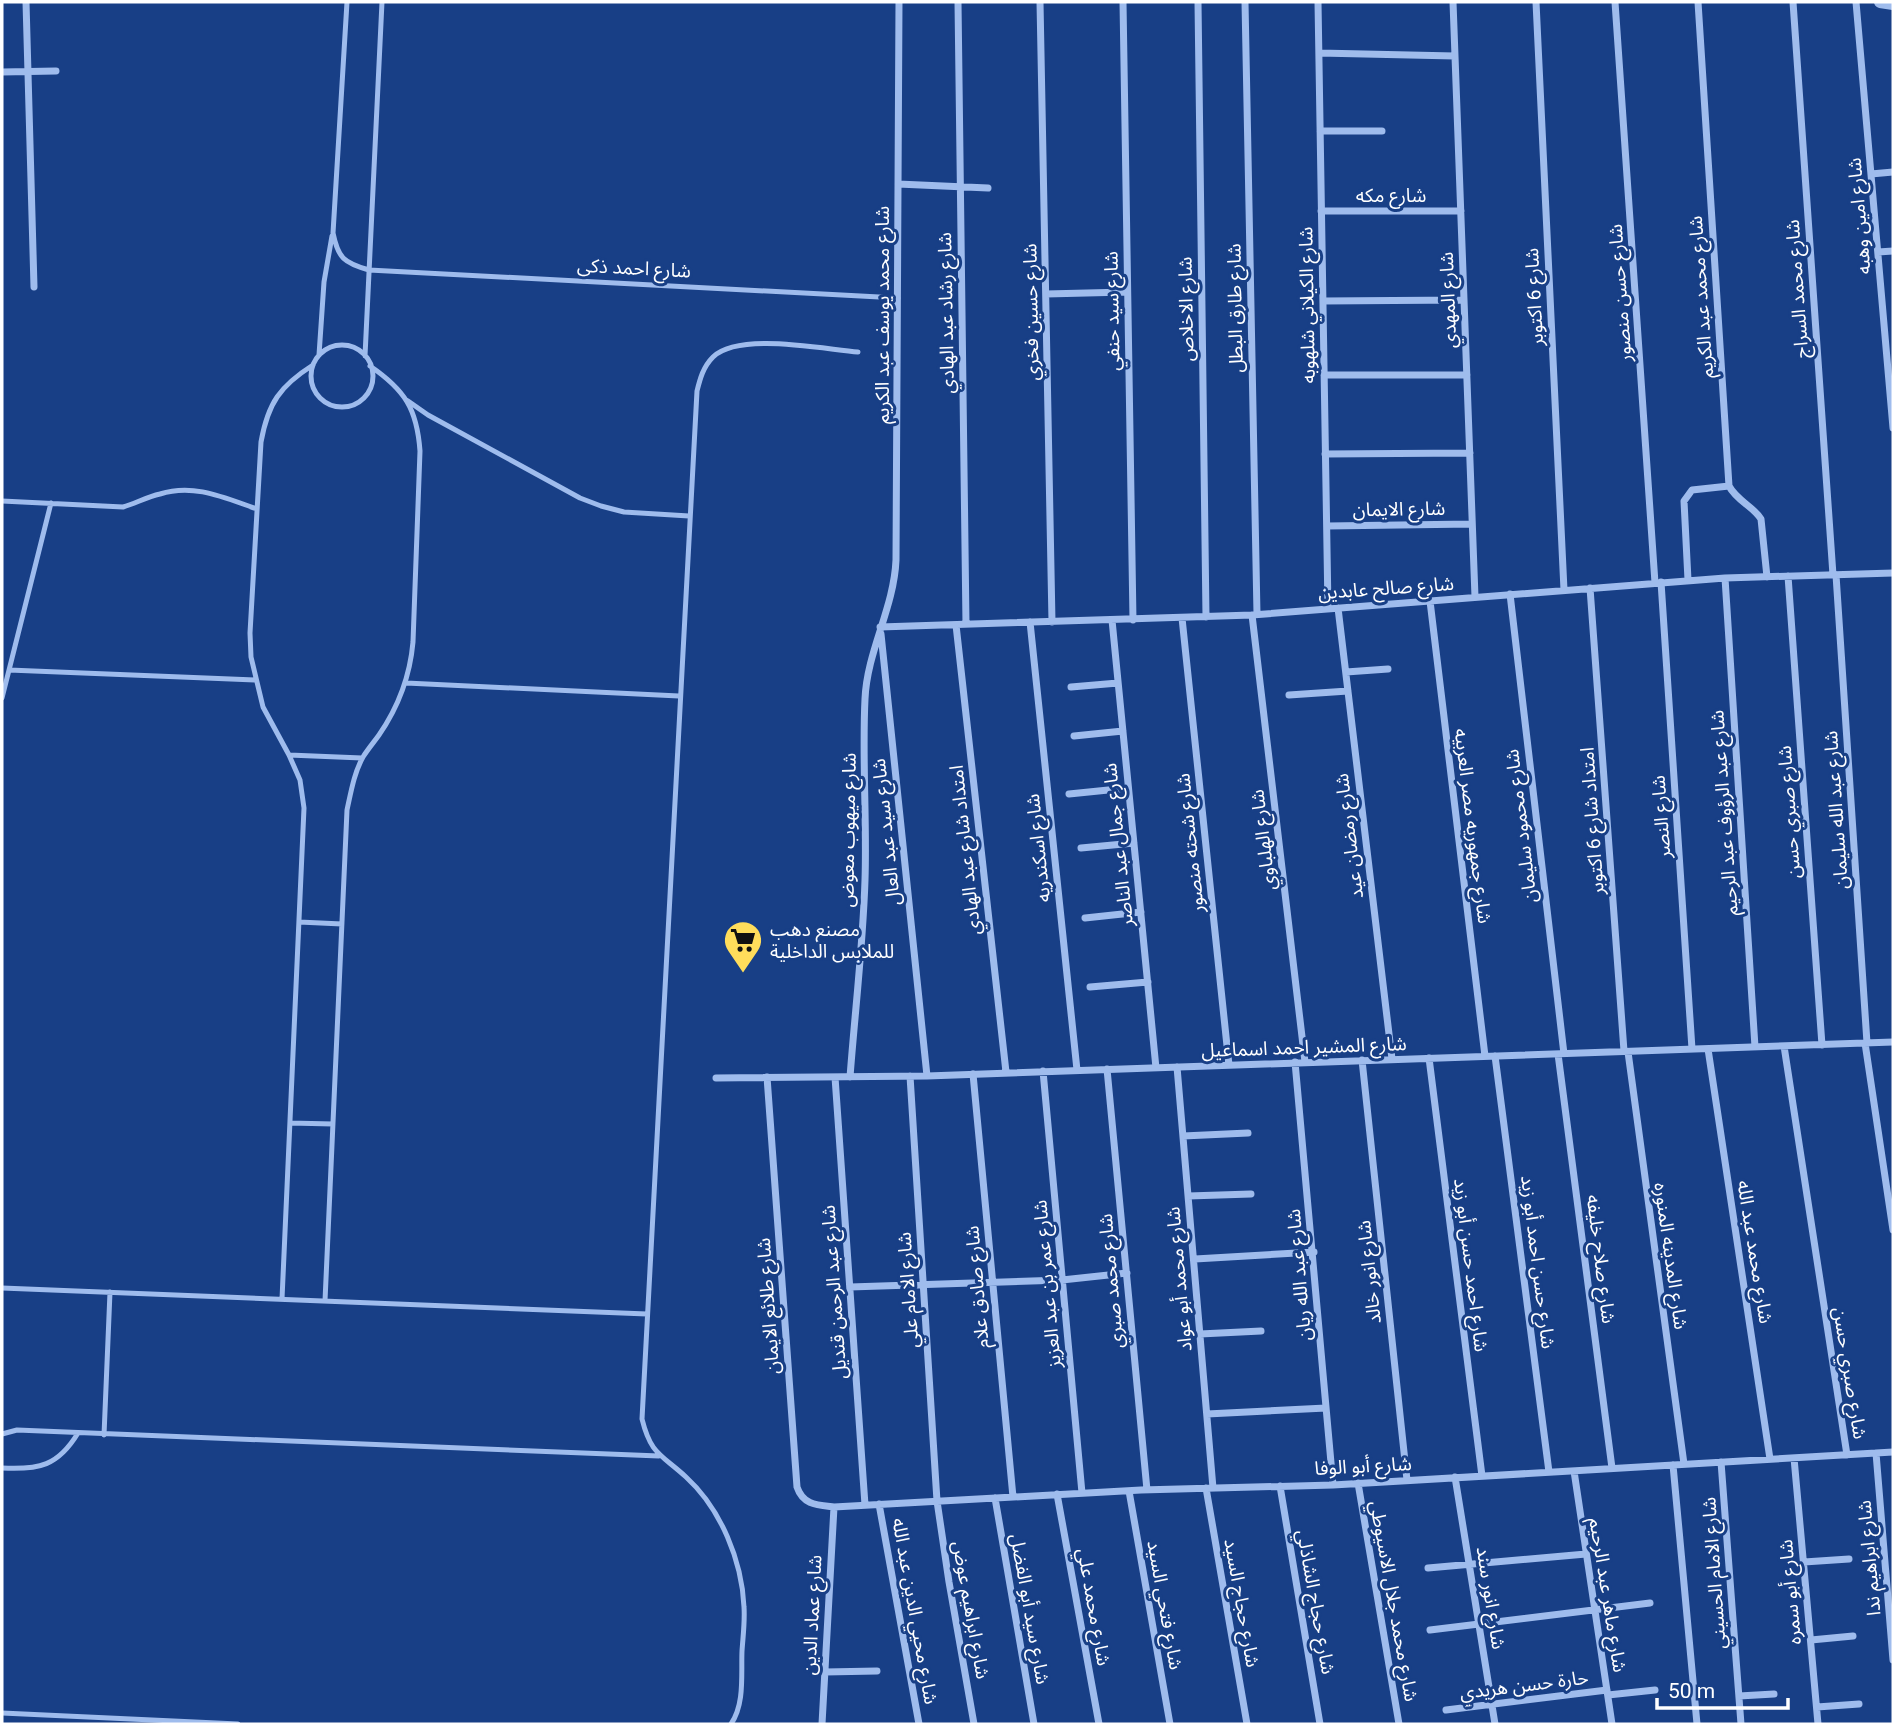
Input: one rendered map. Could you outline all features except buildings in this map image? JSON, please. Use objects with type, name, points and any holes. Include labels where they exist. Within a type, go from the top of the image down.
[{"type":"street","points":[[26,2],[34,287]]},
{"type":"street","name":"شارع محمد يوسف عبد الكريم","points":[[880,627],[895,583],[900,2]]},
{"type":"street","name":"شارع رشاد عبد الهادي","points":[[958,2],[966,624]]},
{"type":"street","name":"شارع حسين فخري","points":[[1040,2],[1052,622]]},
{"type":"street","name":"شارع سيد حنفي","points":[[1123,2],[1133,620]]},
{"type":"street","name":"شارع الاخلاص","points":[[1198,2],[1206,617]]},
{"type":"street","name":"شارع طارق البطل","points":[[1245,2],[1255,615]]},
{"type":"street","name":"شارع الكيلاني شلهوبه","points":[[1318,2],[1328,609]]},
{"type":"street","name":"شارع المهدي","points":[[1453,2],[1475,597]]},
{"type":"street","name":"شارع 6 اكتوبر","points":[[1536,2],[1564,590]]},
{"type":"street","name":"شارع حسن منصور","points":[[1615,2],[1658,583]]},
{"type":"street","name":"شارع محمد عبد الكريم","points":[[1698,2],[1729,486]]},
{"type":"street","name":"شارع محمد السراج","points":[[1793,2],[1835,575]]},
{"type":"street","name":"شارع امين وهبه","points":[[1856,2],[1878,253],[1889,335],[1893,428]]},
{"type":"street","points":[[1881,2],[1893,4]]},
{"type":"street","points":[[1319,53],[1455,56]]},
{"type":"street","points":[[2,72],[56,71]]},
{"type":"street","points":[[1320,131],[1382,131]]},
{"type":"street","points":[[1871,174],[1893,172]]},
{"type":"street","points":[[898,184],[988,188]]},
{"type":"street","name":"شارع مكه","points":[[1321,211],[1461,211]]},
{"type":"street","points":[[1878,253],[1893,251]]},
{"type":"street","points":[[1046,294],[1127,292]]},
{"type":"street","points":[[1323,301],[1464,300]]},
{"type":"street","points":[[1324,375],[1467,374]]},
{"type":"street","points":[[1325,454],[1470,453]]},
{"type":"street","points":[[1688,580],[1684,501],[1692,490],[1729,486],[1761,519],[1767,577]]},
{"type":"street","name":"شارع الايمان","points":[[1327,526],[1472,524]]},
{"type":"street","name":"شارع صالح عابدين","points":[[880,627],[1255,615],[1688,580],[1893,573]]},
{"type":"street","name":"شارع عبد الله سليمان","points":[[1835,575],[1866,1043],[1893,1230]]},
{"type":"street","name":"شارع صبري حسن","points":[[1788,576],[1822,1045]]},
{"type":"street","name":"شارع عبد الرؤوف عبد الرحيم","points":[[1725,578],[1755,1047]]},
{"type":"street","name":"شارع النصر","points":[[1658,583],[1692,1049]]},
{"type":"street","name":"امتداد شارع 6 اكتوبر","points":[[1591,588],[1626,1051]]},
{"type":"street","name":"شارع محمود سليمان","points":[[1510,594],[1561,1054]]},
{"type":"street","name":"شارع جمهوريه مصر العربيه","points":[[1430,601],[1485,1056]]},
{"type":"street","name":"شارع رمضان عيد","points":[[1338,608],[1392,1059]]},
{"type":"street","name":"شارع الهلباوي","points":[[1255,615],[1305,1062]]},
{"type":"street","name":"شارع شحته منصور","points":[[1182,618],[1229,1065]]},
{"type":"street","name":"شارع جمال عبد الناصر","points":[[1112,620],[1156,1068]]},
{"type":"street","name":"شارع اسكندريه","points":[[1030,622],[1077,1070]]},
{"type":"street","name":"امتداد شارع عبد الهادي","points":[[956,625],[1006,1072]]},
{"type":"street","name":"شارع سيد عبد العال","points":[[880,627],[927,1076]]},
{"type":"street","name":"شارع ميهوب معوض","points":[[850,1077],[865,881],[865,696],[880,627]]},
{"type":"street","points":[[1346,672],[1388,669]]},
{"type":"street","points":[[1071,687],[1118,683]]},
{"type":"street","points":[[1289,695],[1348,691]]},
{"type":"street","points":[[1074,736],[1123,732]]},
{"type":"street","points":[[1069,794],[1128,788]]},
{"type":"street","points":[[1081,848],[1134,843]]},
{"type":"street","points":[[1085,918],[1141,912]]},
{"type":"street","points":[[1090,987],[1148,982]]},
{"type":"street","name":"شارع المشير احمد اسماعيل","points":[[716,1078],[927,1076],[1893,1042]]},
{"type":"street","name":"شارع صبري حسن","points":[[1784,1046],[1847,1455]]},
{"type":"street","name":"شارع محمد عبد الله","points":[[1708,1049],[1770,1459]]},
{"type":"street","name":"شارع المدينه المنوره","points":[[1626,1051],[1684,1464]]},
{"type":"street","name":"شارع صلاح خليفه","points":[[1561,1054],[1612,1468]]},
{"type":"street","name":"شارع حسن احمد أبو زيد","points":[[1495,1056],[1549,1472]]},
{"type":"street","name":"شارع احمد حسن أبو زيد","points":[[1429,1058],[1482,1476]]},
{"type":"street","name":"شارع انور خالد","points":[[1362,1060],[1407,1480]]},
{"type":"street","name":"شارع عبد الله ريان","points":[[1295,1062],[1333,1485]]},
{"type":"street","name":"شارع محمد أبو عواد","points":[[1177,1067],[1195,1259],[1210,1488]]},
{"type":"street","name":"شارع محمد صبري","points":[[1107,1069],[1147,1490]]},
{"type":"street","name":"شارع عمر بن عبد العزيز","points":[[1043,1071],[1082,1493]]},
{"type":"street","name":"شارع صادق علام","points":[[973,1074],[1013,1497]]},
{"type":"street","name":"شارع الامام علي","points":[[910,1076],[937,1501]]},
{"type":"street","name":"شارع طلائع الايمان","points":[[768,1077],[797,1487],[799,1495],[806,1501],[834,1507]]},
{"type":"street","name":"شارع عبد الرحمن قنديل","points":[[835,1077],[865,1505]]},
{"type":"street","points":[[1183,1136],[1248,1133]]},
{"type":"street","points":[[1188,1196],[1251,1194]]},
{"type":"street","points":[[1195,1259],[1314,1252]]},
{"type":"street","points":[[850,1287],[1062,1280],[1126,1273]]},
{"type":"street","points":[[1200,1334],[1261,1331]]},
{"type":"street","points":[[1207,1414],[1326,1408]]},
{"type":"street","name":"شارع أبو الوفا","points":[[834,1507],[1147,1490],[1333,1485],[1893,1452]]},
{"type":"street","name":"شارع ابراهيم ندا","points":[[1876,1453],[1893,1660]]},
{"type":"street","name":"شارع أبو سمره","points":[[1794,1458],[1818,1724]]},
{"type":"street","name":"شارع الامام الحسيني","points":[[1721,1462],[1741,1724]]},
{"type":"street","points":[[1673,1465],[1697,1724]]},
{"type":"street","name":"شارع ماهر عبد الرحيم","points":[[1574,1471],[1612,1724]]},
{"type":"street","name":"شارع انور سند","points":[[1455,1477],[1495,1724]]},
{"type":"street","name":"شارع محمد جلال الاسيوطي","points":[[1358,1483],[1399,1724]]},
{"type":"street","name":"شارع حجاج الشاذلي","points":[[1280,1486],[1320,1724]]},
{"type":"street","name":"شارع حجاج السيد","points":[[1210,1488],[1247,1724]]},
{"type":"street","name":"شارع فتحي السيد","points":[[1129,1491],[1170,1724]]},
{"type":"street","name":"شارع محمد علي","points":[[1057,1494],[1099,1724]]},
{"type":"street","name":"شارع سيد أبو الفضل","points":[[995,1498],[1034,1724]]},
{"type":"street","name":"شارع ابراهيم عوض","points":[[937,1501],[974,1724]]},
{"type":"street","name":"شارع محيي الدين عبد الله","points":[[880,1504],[919,1724]]},
{"type":"street","name":"شارع عماد الدين","points":[[822,1724],[834,1507]]},
{"type":"street","points":[[1428,1569],[1586,1555]]},
{"type":"street","points":[[1804,1562],[1849,1559]]},
{"type":"street","points":[[1430,1630],[1650,1603]]},
{"type":"street","points":[[1811,1640],[1853,1636]]},
{"type":"street","points":[[825,1672],[877,1671]]},
{"type":"street","name":"حارة حسن هريدي","points":[[1446,1710],[1655,1690]]},
{"type":"street","points":[[1739,1696],[1774,1694]]},
{"type":"street","points":[[1816,1707],[1859,1704]]},
{"type":"lane","name":"شارع احمد ذكى","points":[[347,2],[333,233],[336,251],[349,264],[369,270],[898,298]]},
{"type":"lane","points":[[365,356],[382,2]]},
{"type":"lane","points":[[318,355],[329,348],[342,345],[355,348],[365,356],[373,376],[366,396],[347,406],[336,406],[326,402],[313,386],[311,375],[318,355],[324,282],[333,233]]},
{"type":"lane","points":[[731,1724],[737,1716],[741,1696],[744,1607],[739,1572],[727,1537],[710,1505],[687,1477],[659,1457],[647,1439],[642,1419],[697,391],[702,372],[713,357],[730,346],[750,343],[858,352]]},
{"type":"lane","points":[[282,1299],[304,808],[300,780],[263,707],[255,680],[250,633],[261,442],[265,418],[276,396],[293,378],[313,365]]},
{"type":"lane","points":[[326,1301],[347,810],[352,784],[362,758],[394,710],[406,683],[413,642],[420,451],[418,425],[408,401],[392,381],[370,366]]},
{"type":"lane","points":[[408,401],[428,415],[580,498],[624,512],[689,516]]},
{"type":"lane","points":[[2,501],[123,507],[179,489],[201,490],[257,509]]},
{"type":"lane","points":[[2,698],[51,503]]},
{"type":"lane","points":[[9,670],[255,680]]},
{"type":"lane","points":[[406,683],[679,696]]},
{"type":"lane","points":[[289,755],[362,758]]},
{"type":"lane","points":[[299,922],[342,924]]},
{"type":"lane","points":[[290,1123],[333,1124]]},
{"type":"lane","points":[[2,1288],[647,1314]]},
{"type":"lane","points":[[104,1435],[110,1292]]},
{"type":"lane","points":[[2,1434],[17,1430],[659,1457]]},
{"type":"lane","points":[[2,1468],[25,1469],[42,1466],[57,1459],[69,1448],[78,1433]]},
{"type":"lane","points":[[2,1713],[238,1724]]},
{"type":"place","name":"مصنع دهب للملابس الداخلية","points":[[743,974]]}]
